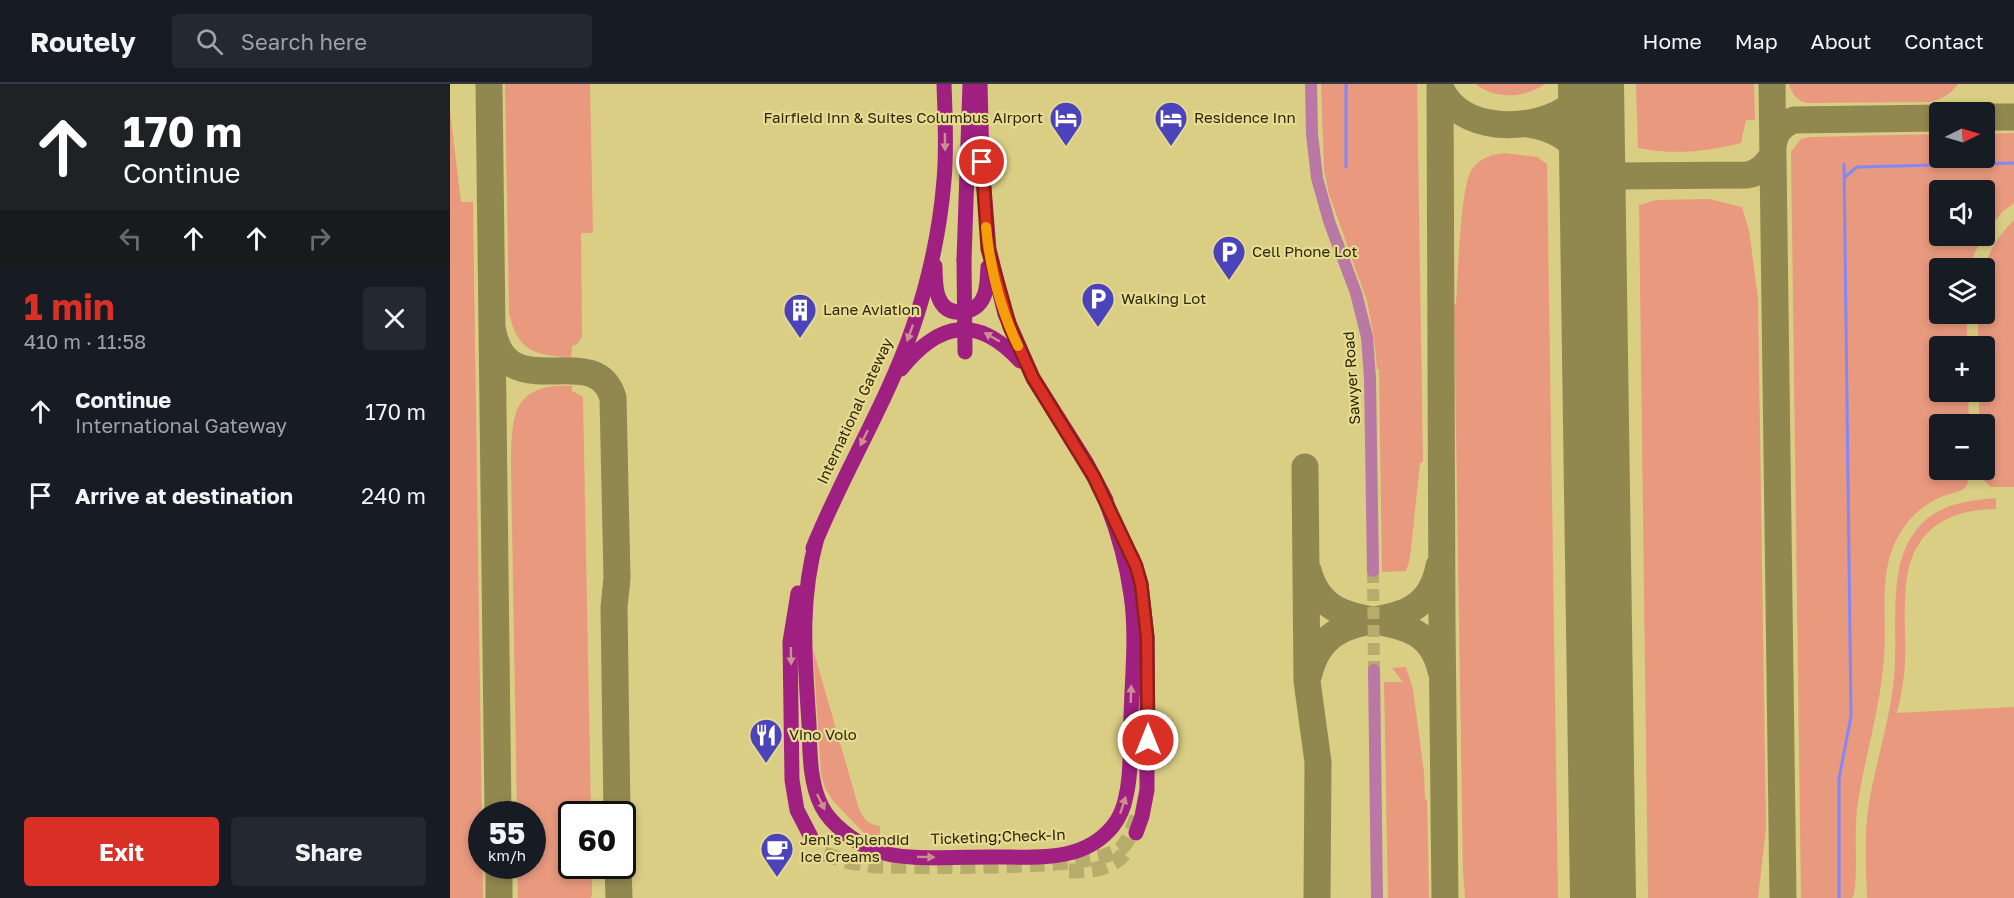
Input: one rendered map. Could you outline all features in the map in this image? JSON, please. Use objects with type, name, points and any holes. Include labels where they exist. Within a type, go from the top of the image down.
[{"type":"main road","name":"International Gateway","points":[[817,538],[889,385],[921,301],[934,248],[942,200],[945,159],[944,84]]},
{"type":"main road","points":[[965,352],[964,260],[970,84]]},
{"type":"main road","points":[[942,200],[935,284],[937,295],[944,308],[964,312],[980,303],[986,290],[988,249],[980,84]]},
{"type":"main road","points":[[988,249],[1010,327],[1033,378]]},
{"type":"main road","points":[[889,385],[911,356],[926,343],[943,334],[966,329],[979,331],[995,338],[1019,359],[1086,462],[1136,566],[1145,611],[1148,781],[1144,808],[1136,832]]},
{"type":"main road","name":"Ticketing;Check-In","points":[[817,538],[807,577],[804,617],[812,771],[816,794],[830,818],[870,849],[900,856],[1011,857],[1049,856],[1076,852],[1089,847],[1107,833],[1120,815],[1126,796],[1134,627],[1123,551],[1102,492]]},
{"type":"main road","points":[[811,837],[797,810],[793,795],[790,642],[799,588],[817,538]]},
{"type":"street","name":"Sawyer Road","points":[[1311,84],[1312,134],[1317,178],[1329,221],[1356,293],[1367,337],[1370,378],[1373,571]]},
{"type":"street","points":[[1374,670],[1377,898]]},
{"type":"shaded area","points":[[505,84],[590,84],[593,233],[581,233],[582,337],[577,344],[572,346],[571,357],[548,355],[530,349],[517,336],[509,313]]},
{"type":"shaded area","points":[[1321,84],[1417,84],[1423,462],[1420,463],[1410,558],[1406,571],[1382,572],[1379,369],[1377,369],[1367,301],[1329,194],[1324,170]]},
{"type":"shaded area","points":[[1476,84],[1545,84],[1528,92],[1501,95]]},
{"type":"shaded area","points":[[1636,84],[1754,84],[1755,120],[1746,120],[1741,143],[1690,152],[1638,148]]},
{"type":"shaded area","points":[[1789,84],[1958,84],[1945,96],[1929,102],[1807,103],[1795,96]]},
{"type":"shaded area","points":[[450,111],[461,202],[473,202],[482,801],[468,801],[468,879],[483,879],[483,898],[450,898]]},
{"type":"shaded area","points":[[2014,133],[2014,203],[1995,221],[1995,180],[1929,180],[1929,246],[1978,246],[1973,258],[1929,258],[1929,324],[1967,324],[1967,336],[1929,336],[1929,402],[1968,402],[1969,414],[1929,414],[1929,480],[1968,481],[1962,490],[1932,501],[1910,519],[1891,553],[1885,591],[1885,643],[1882,675],[1857,809],[1854,895],[1852,898],[1801,898],[1791,152],[1801,139],[1810,137],[1929,134],[1929,168],[1995,168],[1995,134]]},
{"type":"shaded area","points":[[1505,153],[1537,157],[1547,164],[1558,898],[1465,898],[1463,872],[1454,305],[1456,304],[1462,213],[1468,179],[1472,169],[1483,159]]},
{"type":"shaded area","points":[[1709,199],[1742,207],[1749,230],[1758,299],[1766,828],[1758,898],[1648,898],[1639,205],[1657,200]]},
{"type":"shaded area","points":[[2014,220],[2014,487],[1991,487],[1984,480],[1995,480],[1995,414],[1979,414],[1979,402],[1995,402],[1995,336],[1978,336],[1978,324],[1995,324],[1995,258],[1988,258],[2003,232]]},
{"type":"shaded area","points":[[572,386],[572,391],[583,397],[591,801],[558,801],[558,879],[592,879],[591,898],[518,898],[517,879],[546,879],[546,801],[517,801],[512,432],[519,406],[526,397],[537,390]]},
{"type":"shaded area","points":[[1996,498],[1996,509],[1967,512],[1942,522],[1931,530],[1914,552],[1907,578],[1905,663],[1897,713],[2014,707],[2014,898],[1867,898],[1867,815],[1892,694],[1896,590],[1902,557],[1916,531],[1934,514],[1956,504]]},
{"type":"shaded area","points":[[813,649],[859,809],[867,821],[880,826],[880,835],[866,835],[833,801],[825,788],[821,774]]},
{"type":"shaded area","points":[[1406,667],[1413,689],[1424,773],[1425,799],[1427,800],[1429,898],[1388,898],[1384,682],[1403,682],[1392,668]]},
{"type":"waterway","points":[[1346,84],[1346,167]]},
{"type":"waterway","points":[[1845,177],[1857,167],[2014,163]]},
{"type":"waterway","points":[[1839,898],[1839,779],[1851,716],[1844,164]]},
{"type":"taxiway","points":[[489,84],[498,801]]},
{"type":"taxiway","points":[[1440,84],[1445,898]]},
{"type":"taxiway","points":[[1440,87],[1449,102],[1463,113],[1496,124],[1515,125],[1550,117],[1565,110],[1574,102],[1585,84]]},
{"type":"taxiway","points":[[1772,84],[1783,898]]},
{"type":"taxiway","points":[[1995,117],[2014,117]]},
{"type":"taxiway","points":[[1773,148],[1779,130],[1794,120],[1929,118]]},
{"type":"taxiway","points":[[1528,124],[1547,128],[1562,136],[1601,169],[1614,176],[1747,175],[1759,170],[1773,155]]},
{"type":"taxiway","points":[[1593,208],[1596,194],[1602,184],[1611,179],[1626,176]]},
{"type":"taxiway","points":[[493,332],[502,354],[516,366],[533,370],[589,373],[604,381],[613,398],[617,578],[614,607],[617,801]]},
{"type":"taxiway","points":[[1305,467],[1307,681],[1318,762],[1317,898]]},
{"type":"taxiway","points":[[1309,674],[1320,648],[1336,633],[1415,607],[1430,592],[1439,566]]},
{"type":"taxiway","points":[[1308,570],[1319,594],[1335,608],[1354,616],[1397,625],[1416,633],[1431,647],[1441,671]]},
{"type":"taxiway","points":[[499,879],[499,898]]},
{"type":"taxiway","points":[[618,879],[619,898]]},
{"type":"taxiway","points":[[1603,884],[1605,898]]},
{"type":"runway","points":[[1591,84],[1603,898]]},
{"type":"tunnel","points":[[1373,571],[1374,670]]},
{"type":"tunnel","points":[[824,854],[850,862],[877,866],[1004,866],[1077,861],[1104,856],[1120,849],[1128,838],[1137,817]]},
{"type":"tunnel","points":[[1069,871],[1092,870],[1106,866],[1124,854]]},
{"type":"slow traffic","points":[[986,227],[994,273],[1018,346]]},
{"type":"place","name":"Fairfield Inn & Suites Columbus Airport","points":[[1066,147]]},
{"type":"place","name":"Residence Inn","points":[[1171,147]]},
{"type":"place","name":"Cell Phone Lot","points":[[1229,281]]},
{"type":"place","name":"Walking Lot","points":[[1098,328]]},
{"type":"place","name":"Lane Aviation","points":[[800,339]]},
{"type":"place","name":"Vino Volo","points":[[766,764]]},
{"type":"place","name":"Jeni's Splendid Ice Creams","points":[[777,878]]},
{"type":"route","points":[[982,162],[988,249],[1010,327],[1033,378],[1094,477],[1136,566],[1141,584],[1147,637],[1148,740]]}]
